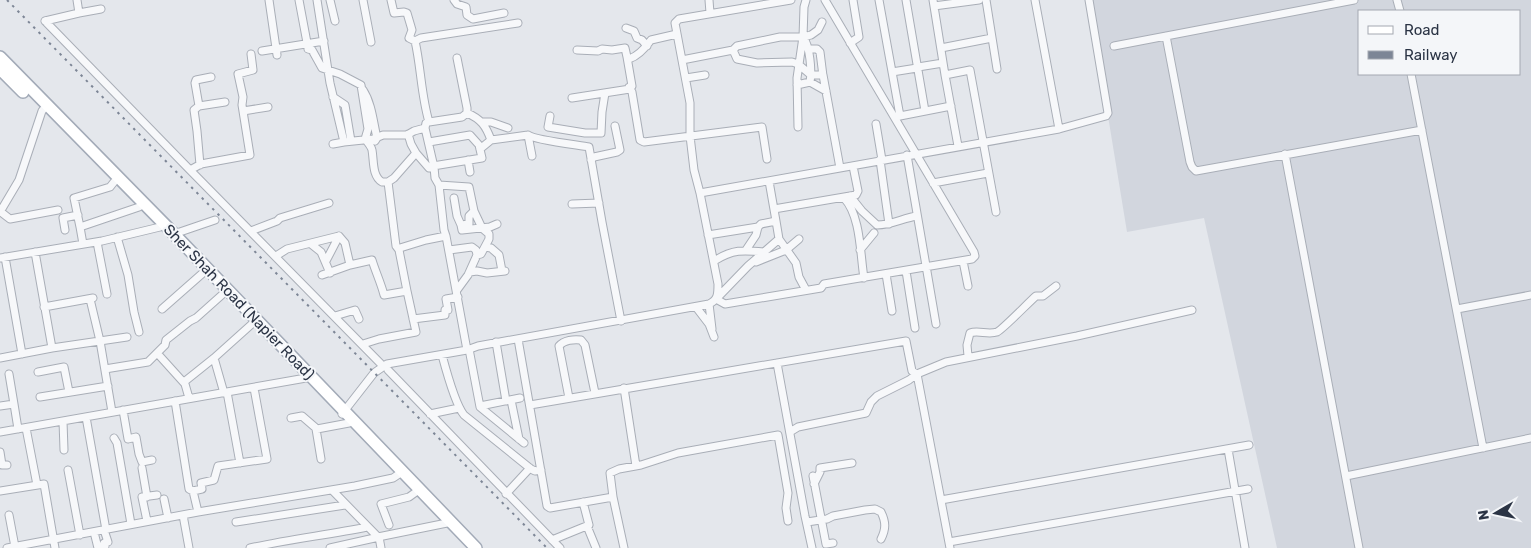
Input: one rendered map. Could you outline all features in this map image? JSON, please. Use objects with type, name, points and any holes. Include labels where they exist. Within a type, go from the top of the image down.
[{"type":"main road","name":"Sher Shah Road (Napier Road)","points":[[0,57],[44,108],[114,182],[476,548]]},
{"type":"main road","name":"Sher Shah Road (Napier Road)","points":[[0,69],[44,108],[174,234],[470,548]]},
{"type":"street","points":[[77,0],[79,13]]},
{"type":"street","points":[[269,0],[277,52]]},
{"type":"street","points":[[299,0],[308,49]]},
{"type":"street","points":[[317,0],[333,97],[348,142]]},
{"type":"street","points":[[330,0],[335,21]]},
{"type":"street","points":[[363,0],[371,42]]},
{"type":"street","points":[[454,0],[457,4],[466,7],[467,15],[473,19],[504,13]]},
{"type":"street","points":[[709,0],[710,14]]},
{"type":"street","points":[[717,298],[718,284],[714,261],[694,170],[691,145],[694,136],[690,103],[676,23],[679,19],[791,0]]},
{"type":"street","points":[[798,127],[798,64],[803,37],[806,0]]},
{"type":"street","points":[[717,298],[725,304],[821,288],[824,284],[963,261],[972,259],[975,256],[897,117],[825,0]]},
{"type":"street","points":[[850,43],[859,37],[852,0]]},
{"type":"street","points":[[879,0],[892,72],[897,117]]},
{"type":"street","points":[[906,0],[925,111]]},
{"type":"street","points":[[958,146],[934,3],[979,0]]},
{"type":"street","points":[[986,0],[997,69]]},
{"type":"street","points":[[1035,0],[1059,129]]},
{"type":"street","points":[[700,193],[1059,129],[1100,118],[1108,113],[1089,0]]},
{"type":"street","points":[[1114,46],[1354,0]]},
{"type":"street","points":[[390,1],[394,14],[407,13],[412,30],[409,38],[415,41]]},
{"type":"street","points":[[101,9],[45,20],[381,364]]},
{"type":"street","points":[[682,60],[733,50],[737,46],[780,37],[811,35],[818,30],[822,22]]},
{"type":"street","points":[[415,41],[420,38],[518,23]]},
{"type":"street","points":[[626,28],[634,31],[637,38],[642,40],[647,46]]},
{"type":"street","points":[[627,58],[635,57],[651,40],[677,34]]},
{"type":"street","points":[[1166,36],[1192,167],[1196,171],[1422,130]]},
{"type":"street","points":[[803,37],[807,43],[810,78]]},
{"type":"street","points":[[941,48],[992,38]]},
{"type":"street","points":[[262,51],[277,52],[308,49],[324,41]]},
{"type":"street","points":[[415,41],[419,58],[435,178],[439,185],[446,236],[480,406],[521,441],[509,401],[496,342]]},
{"type":"street","points":[[577,50],[598,51],[602,49],[625,48],[632,86],[630,89],[640,140],[644,142],[762,126],[767,159]]},
{"type":"street","points":[[308,49],[312,50],[322,68],[340,74],[361,85],[368,97],[377,138],[372,149],[373,162],[378,179],[382,182],[388,182],[394,178],[416,153]]},
{"type":"street","points":[[808,49],[817,49],[820,52],[840,168]]},
{"type":"street","points":[[733,50],[737,59],[757,63],[792,62],[798,64],[810,78],[826,91]]},
{"type":"street","points":[[190,170],[200,165],[250,155],[243,111],[243,97],[238,74],[253,70],[251,54]]},
{"type":"street","points":[[457,58],[467,113]]},
{"type":"street","points":[[892,72],[943,63]]},
{"type":"street","points":[[945,75],[970,70],[996,212]]},
{"type":"street","points":[[686,78],[705,75]]},
{"type":"street","points":[[1411,75],[1483,448]]},
{"type":"street","points":[[797,85],[810,78],[823,76]]},
{"type":"street","points":[[199,106],[196,80],[211,77]]},
{"type":"street","points":[[362,87],[368,129],[365,139]]},
{"type":"street","points":[[572,98],[630,89]]},
{"type":"street","points":[[550,116],[548,127],[585,134],[601,133],[602,112],[606,93]]},
{"type":"street","points":[[200,165],[198,131],[194,110],[199,106],[225,102]]},
{"type":"street","points":[[897,117],[951,106]]},
{"type":"street","points":[[243,111],[268,107]]},
{"type":"street","points":[[1,212],[19,180],[44,108]]},
{"type":"street","points":[[333,144],[377,138],[383,135],[408,134],[427,125],[462,117],[467,113]]},
{"type":"street","points":[[467,113],[482,122],[491,122],[508,128]]},
{"type":"street","points":[[482,122],[491,140]]},
{"type":"street","points":[[876,124],[889,224]]},
{"type":"street","points":[[592,160],[594,157],[620,150],[615,126]]},
{"type":"street","points":[[563,142],[566,130]]},
{"type":"street","points":[[408,134],[416,153],[429,168],[482,158],[480,149],[470,135],[437,141],[429,140]]},
{"type":"street","points":[[528,135],[532,156]]},
{"type":"street","points":[[480,149],[491,140],[528,135],[533,139],[590,147],[621,321]]},
{"type":"street","points":[[365,139],[372,149]]},
{"type":"street","points":[[1285,154],[1359,548]]},
{"type":"street","points":[[907,155],[936,324]]},
{"type":"street","points":[[468,160],[470,172]]},
{"type":"street","points":[[774,209],[847,197],[858,193],[853,166]]},
{"type":"street","points":[[933,183],[988,173]]},
{"type":"street","points":[[769,181],[779,239],[796,263],[799,277],[806,290]]},
{"type":"street","points":[[83,244],[74,198],[110,187],[114,182]]},
{"type":"street","points":[[363,344],[380,338],[416,332],[399,250],[396,246],[388,182]]},
{"type":"street","points":[[413,319],[446,315],[445,310],[448,310],[446,299],[457,294],[470,272],[477,255],[485,247],[490,234],[482,228],[474,211],[469,187],[439,185]]},
{"type":"street","points":[[847,197],[877,224],[889,224],[907,217],[917,216]]},
{"type":"street","points":[[847,197],[858,230],[864,278]]},
{"type":"street","points":[[0,200],[1,212],[10,219],[58,210]]},
{"type":"street","points":[[442,210],[455,202],[472,202]]},
{"type":"street","points":[[455,202],[462,230],[490,227],[497,224]]},
{"type":"street","points":[[251,231],[277,221],[280,218],[329,203]]},
{"type":"street","points":[[572,204],[599,203]]},
{"type":"street","points":[[80,227],[139,206]]},
{"type":"street","points":[[461,225],[469,224],[468,219],[474,211]]},
{"type":"street","points":[[65,230],[63,218],[78,215]]},
{"type":"street","points":[[174,234],[215,220]]},
{"type":"street","points":[[708,235],[758,227],[761,224],[776,221]]},
{"type":"street","points":[[22,354],[3,258],[96,242],[160,227]]},
{"type":"street","points":[[746,250],[756,235],[758,227]]},
{"type":"street","points":[[860,250],[874,233]]},
{"type":"street","points":[[276,256],[287,249],[339,236]]},
{"type":"street","points":[[326,261],[339,236]]},
{"type":"street","points":[[339,236],[345,243],[350,265]]},
{"type":"street","points":[[399,250],[402,246],[446,236]]},
{"type":"street","points":[[117,237],[128,275],[139,332]]},
{"type":"street","points":[[316,429],[345,416],[374,373],[387,364],[468,350],[496,342],[709,304],[779,239]]},
{"type":"street","points":[[751,264],[786,250],[799,239]]},
{"type":"street","points":[[96,242],[106,294]]},
{"type":"street","points":[[311,244],[322,252],[330,273]]},
{"type":"street","points":[[449,250],[472,247],[476,250],[477,255]]},
{"type":"street","points":[[470,272],[487,273],[503,271],[499,255],[492,248],[485,247]]},
{"type":"street","points":[[714,261],[737,250],[765,252]]},
{"type":"street","points":[[35,252],[52,348]]},
{"type":"street","points":[[322,275],[350,265],[372,260],[384,295],[407,291]]},
{"type":"street","points":[[963,261],[968,286]]},
{"type":"street","points":[[906,271],[915,328]]},
{"type":"street","points":[[162,309],[204,272]]},
{"type":"street","points":[[886,274],[892,311]]},
{"type":"street","points":[[968,356],[966,345],[970,333],[997,332],[1003,329],[1036,296],[1043,296],[1056,286]]},
{"type":"street","points":[[725,290],[732,302]]},
{"type":"street","points":[[105,369],[148,362],[165,345],[166,340],[196,318],[224,293]]},
{"type":"street","points":[[1457,309],[1531,295]]},
{"type":"street","points":[[44,307],[92,298],[112,412]]},
{"type":"street","points":[[696,307],[709,324],[713,335],[709,304]]},
{"type":"street","points":[[335,316],[355,310],[359,319]]},
{"type":"street","points":[[790,432],[798,427],[866,413],[871,402],[877,396],[917,374],[946,362],[968,356],[1077,336],[1192,310]]},
{"type":"street","points":[[184,382],[253,323]]},
{"type":"street","points":[[0,358],[127,337]]},
{"type":"street","points":[[518,339],[547,506],[550,508],[613,497]]},
{"type":"street","points":[[569,398],[559,346],[563,342],[578,339],[585,345],[595,393]]},
{"type":"street","points":[[530,405],[906,341],[912,370],[917,374],[950,545],[1248,489]]},
{"type":"street","points":[[157,353],[184,382],[189,398]]},
{"type":"street","points":[[442,355],[459,408],[464,415],[530,468],[535,471],[541,470]]},
{"type":"street","points":[[214,358],[226,392],[240,463]]},
{"type":"street","points":[[777,364],[812,548]]},
{"type":"street","points":[[38,372],[64,367],[69,392]]},
{"type":"street","points":[[388,370],[560,548]]},
{"type":"street","points":[[9,374],[18,429]]},
{"type":"street","points":[[0,432],[306,378]]},
{"type":"street","points":[[40,397],[108,386]]},
{"type":"street","points":[[193,491],[202,489],[201,483],[214,480],[218,466],[267,459],[254,388]]},
{"type":"street","points":[[624,388],[636,466]]},
{"type":"street","points":[[480,406],[520,398]]},
{"type":"street","points":[[175,401],[189,489],[193,491],[198,512]]},
{"type":"street","points":[[0,406],[14,404]]},
{"type":"street","points":[[430,414],[459,408]]},
{"type":"street","points":[[123,410],[128,439],[136,437],[147,497]]},
{"type":"street","points":[[291,418],[302,416],[316,429],[321,460]]},
{"type":"street","points":[[86,417],[108,542],[104,543],[105,546],[98,548],[94,532]]},
{"type":"street","points":[[63,421],[64,450]]},
{"type":"street","points":[[26,428],[37,485]]},
{"type":"street","points":[[624,548],[610,473],[678,453],[778,435],[788,492],[786,508],[788,521]]},
{"type":"street","points":[[114,438],[117,443],[131,524]]},
{"type":"street","points":[[1346,476],[1531,438]]},
{"type":"street","points":[[941,500],[1250,445]]},
{"type":"street","points":[[1228,449],[1245,548]]},
{"type":"street","points":[[0,452],[2,466],[7,465]]},
{"type":"street","points":[[141,464],[152,460]]},
{"type":"street","points":[[833,543],[826,544],[813,480],[820,472],[820,468],[852,463]]},
{"type":"street","points":[[506,494],[530,468]]},
{"type":"street","points":[[68,470],[80,535]]},
{"type":"street","points":[[9,514],[11,547],[31,546],[147,521],[332,490],[393,478],[399,474]]},
{"type":"street","points":[[0,491],[44,484],[54,548]]},
{"type":"street","points":[[332,490],[379,537],[381,548]]},
{"type":"street","points":[[390,525],[381,504],[409,497],[416,492]]},
{"type":"street","points":[[147,521],[142,497],[157,495]]},
{"type":"street","points":[[164,499],[168,518]]},
{"type":"street","points":[[583,502],[589,525],[587,526],[596,548]]},
{"type":"street","points":[[236,522],[345,505]]},
{"type":"street","points":[[807,522],[875,509],[881,512],[885,522],[881,539]]},
{"type":"street","points":[[183,515],[189,548]]},
{"type":"street","points":[[330,548],[356,546],[379,537],[447,524]]},
{"type":"street","points":[[552,540],[587,526]]},
{"type":"street","points":[[250,548],[292,539],[368,528]]},
{"type":"shaded area","points":[[1089,0],[1531,0],[1531,548],[1277,548],[1204,218],[1127,232]]},
{"type":"railway","points":[[7,0],[547,548]]}]
